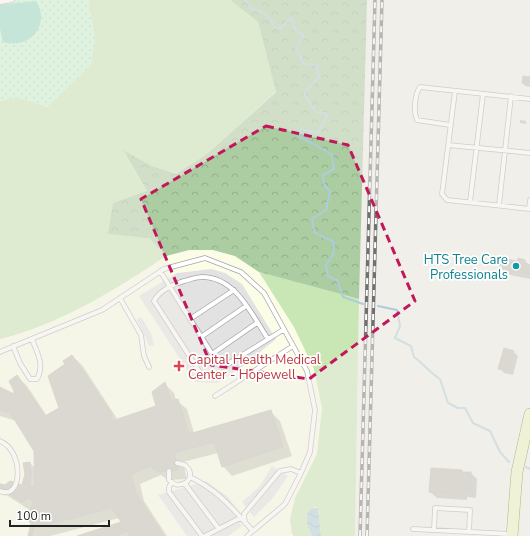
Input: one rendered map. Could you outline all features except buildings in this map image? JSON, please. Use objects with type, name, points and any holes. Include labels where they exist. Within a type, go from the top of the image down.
[{"type":"street","points":[[512,535],[517,472],[530,414]]},
{"type":"lane","points":[[0,2],[12,0]]},
{"type":"lane","points":[[450,125],[417,120],[415,109],[420,87],[530,98]]},
{"type":"lane","points":[[454,91],[442,194],[447,200],[530,209],[530,200]]},
{"type":"lane","points":[[470,202],[483,94]]},
{"type":"lane","points":[[499,205],[511,96]]},
{"type":"lane","points":[[448,144],[530,153]]},
{"type":"lane","points":[[0,352],[102,310],[160,272],[205,258],[241,272],[264,293],[283,330],[307,371],[315,410],[310,452],[301,474],[285,504],[247,536]]},
{"type":"lane","points":[[160,272],[218,365],[223,368],[283,330]]},
{"type":"lane","points":[[200,374],[154,301],[156,296],[176,283],[201,276],[221,280],[234,290],[268,339]]},
{"type":"lane","points":[[190,319],[234,290]]},
{"type":"lane","points":[[120,298],[141,335],[144,356],[149,368]]},
{"type":"lane","points":[[201,337],[246,306]]},
{"type":"lane","points":[[212,354],[257,324]]},
{"type":"lane","points":[[13,346],[25,373],[30,379],[37,379],[40,373],[41,362],[32,339]]},
{"type":"lane","points":[[214,396],[293,346]]},
{"type":"lane","points":[[0,441],[6,444],[15,455],[18,470],[16,486],[12,490],[3,492],[0,491]]},
{"type":"lane","points":[[169,471],[168,476],[172,482],[178,485],[184,484],[191,474],[188,467],[182,463],[177,464]]},
{"type":"lane","points":[[245,523],[244,514],[280,471],[291,469],[301,474]]},
{"type":"lane","points":[[190,477],[201,482],[228,502],[240,518],[253,531]]},
{"type":"lane","points":[[172,482],[169,487],[169,492],[202,536]]},
{"type":"lane","points":[[184,484],[219,529]]},
{"type":"lane","points":[[434,530],[435,508],[470,510],[469,532]]},
{"type":"lane","points":[[205,536],[240,518]]},
{"type":"lane","points":[[413,529],[512,535]]},
{"type":"highlighted area","points":[[266,126],[348,145],[415,301],[309,379],[211,365],[141,199]]},
{"type":"shaded area","name":"Capital Health Medical Center - Hopewell","points":[[189,250],[213,250],[235,256],[259,272],[359,299],[355,536],[0,536],[0,339],[19,334],[140,273],[166,256]]},
{"type":"shaded area","points":[[211,269],[225,273],[242,284],[276,339],[242,367],[217,383],[195,382],[139,296],[177,273]]},
{"type":"shaded area","points":[[141,317],[151,333],[154,345],[149,346],[137,320]]},
{"type":"shaded area","points":[[272,466],[288,476],[273,498],[254,517],[242,502],[260,486]]},
{"type":"shaded area","points":[[206,481],[227,496],[239,511],[241,527],[228,536],[187,536],[158,495]]},
{"type":"green space","points":[[0,0],[88,0],[95,39],[91,65],[47,107],[17,97],[0,101]]},
{"type":"green space","points":[[88,0],[230,0],[258,22],[276,91],[207,154],[176,174],[152,166],[123,151],[147,191],[136,196],[149,238],[166,256],[87,305],[23,333],[0,339],[0,101],[17,97],[47,107],[95,39]]},
{"type":"green space","points":[[230,0],[367,0],[359,299],[259,272],[235,256],[213,250],[189,250],[166,256],[149,238],[108,234],[113,203],[147,191],[123,150],[152,166],[176,174],[207,154],[276,92],[258,22]]},
{"type":"green space","points":[[36,1],[40,10],[41,19],[35,34],[22,42],[13,44],[3,42],[0,29],[0,5]]},
{"type":"green space","points":[[259,272],[359,299],[355,536],[321,536],[318,508],[315,507],[308,513],[306,520],[313,536],[294,536],[292,534],[290,519],[295,498],[317,454],[322,408],[314,369],[294,327]]},
{"type":"water","points":[[313,508],[318,508],[321,536],[313,536],[307,525],[308,514]]},
{"type":"waterway","points":[[246,0],[252,9],[269,17],[274,27],[281,28],[292,17],[295,30],[304,36],[296,48],[304,64],[317,65],[319,77],[304,94],[316,112],[328,114],[318,133],[301,129],[298,136],[332,155],[334,169],[323,175],[324,185],[330,191],[326,210],[312,219],[314,232],[334,242],[333,255],[326,265],[328,276],[337,280],[343,297],[363,304]]},
{"type":"waterway","points":[[378,306],[397,310],[400,326],[395,338],[411,346],[414,357],[440,379],[448,403],[458,408],[465,408],[473,423],[490,431],[500,452],[509,462]]},
{"type":"waterway","points":[[526,467],[530,469]]},
{"type":"railway","points":[[360,536],[375,0]]},
{"type":"railway","points":[[367,536],[382,0]]},
{"type":"place","name":"HTS Tree Care Professionals","points":[[516,266]]},
{"type":"place","name":"Capital Health Medical Center - Hopewell","points":[[179,366]]}]
